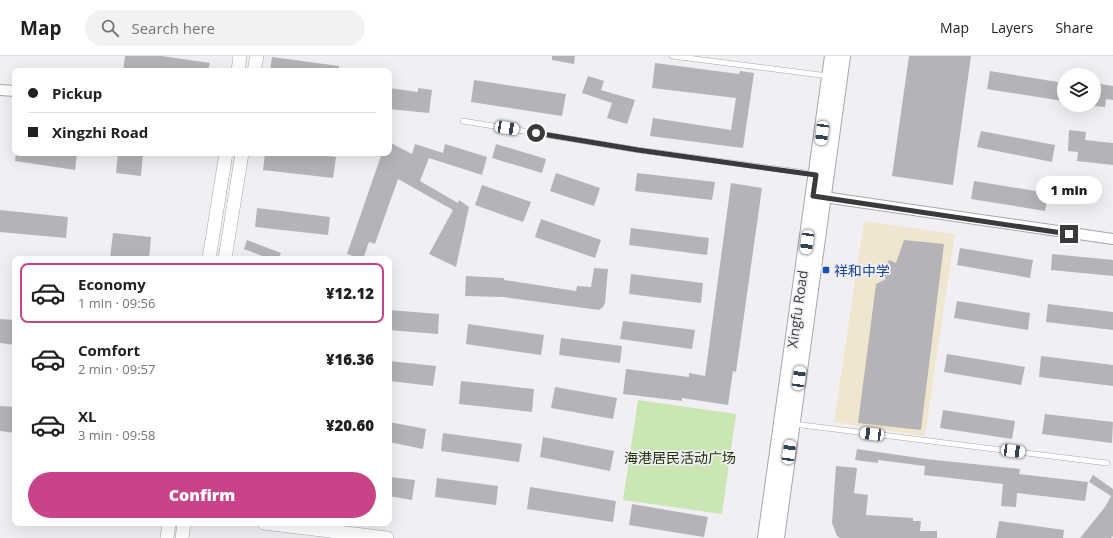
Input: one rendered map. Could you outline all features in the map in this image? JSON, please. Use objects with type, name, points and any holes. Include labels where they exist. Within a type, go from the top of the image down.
[{"type":"main road","name":"Xingfu Road","points":[[777,538],[793,424],[819,197],[816,175],[832,56]]},
{"type":"main road","name":"Xingfu Road","points":[[765,538],[843,56]]},
{"type":"street","points":[[238,68],[240,56]]},
{"type":"street","points":[[255,68],[257,56]]},
{"type":"street","points":[[0,90],[12,91]]},
{"type":"street","points":[[209,256],[226,156]]},
{"type":"street","points":[[225,256],[242,156]]},
{"type":"street","points":[[819,197],[1113,239]]},
{"type":"street","points":[[167,538],[169,526]]},
{"type":"street","points":[[182,538],[184,526]]},
{"type":"street","points":[[288,526],[386,538]]},
{"type":"lane","points":[[672,56],[829,77]]},
{"type":"lane","points":[[463,121],[638,150],[816,175]]},
{"type":"lane","points":[[793,424],[1107,463]]},
{"type":"shaded area","points":[[864,221],[955,234],[925,436],[834,422]]},
{"type":"green space","name":"海港居民活动广场","points":[[638,400],[736,414],[722,514],[623,500]]},
{"type":"building","points":[[125,56],[162,56],[210,63],[209,68],[123,68]]},
{"type":"building","points":[[552,56],[575,56],[574,64],[552,60]]},
{"type":"building","points":[[909,56],[971,56],[953,185],[892,176]]},
{"type":"building","points":[[272,57],[339,66],[339,68],[270,68]]},
{"type":"building","points":[[655,63],[739,74],[740,71],[754,73],[743,148],[650,136],[653,118],[731,130],[736,98],[652,88]]},
{"type":"building","points":[[990,71],[1057,82],[1057,100],[987,89]]},
{"type":"building","points":[[588,76],[604,81],[601,90],[635,100],[627,124],[607,118],[612,103],[582,93]]},
{"type":"building","points":[[474,80],[566,94],[562,116],[471,102]]},
{"type":"building","points":[[1101,84],[1113,86],[1113,100],[1106,99],[1105,107],[1101,107]]},
{"type":"building","points":[[392,88],[418,92],[418,88],[432,90],[429,113],[392,109]]},
{"type":"building","points":[[1069,130],[1086,132],[1085,140],[1113,143],[1113,165],[1077,161],[1078,152],[1068,151]]},
{"type":"building","points":[[981,131],[1055,145],[1052,162],[977,147]]},
{"type":"building","points":[[392,144],[412,154],[415,144],[443,153],[445,144],[487,157],[482,175],[429,158],[420,181],[458,203],[459,200],[469,207],[456,267],[429,254],[453,210],[398,179],[375,244],[369,242],[364,256],[353,256],[347,254],[381,156],[392,156]]},
{"type":"building","points":[[496,144],[546,159],[542,173],[492,158]]},
{"type":"building","points":[[16,156],[77,156],[75,170],[15,161]]},
{"type":"building","points":[[118,156],[143,156],[141,176],[116,173]]},
{"type":"building","points":[[265,156],[336,157],[333,178],[263,170]]},
{"type":"building","points":[[556,173],[600,188],[594,206],[550,191]]},
{"type":"building","points":[[637,173],[715,182],[712,200],[635,191]]},
{"type":"building","points":[[974,181],[1048,193],[1045,211],[971,199]]},
{"type":"building","points":[[731,183],[762,188],[736,372],[733,371],[728,405],[682,398],[682,401],[623,394],[626,369],[689,377],[689,373],[705,376]]},
{"type":"building","points":[[482,185],[531,202],[523,222],[475,205]]},
{"type":"building","points":[[257,208],[330,217],[328,235],[255,227]]},
{"type":"building","points":[[0,210],[68,217],[66,238],[0,232]]},
{"type":"building","points":[[541,219],[601,240],[595,258],[535,237]]},
{"type":"building","points":[[631,228],[709,238],[707,255],[629,245]]},
{"type":"building","points":[[113,233],[151,237],[149,256],[110,256]]},
{"type":"building","points":[[247,240],[281,253],[280,256],[262,256],[244,249]]},
{"type":"building","points":[[904,240],[944,244],[921,430],[858,423],[876,284],[886,279],[881,273],[889,260],[896,263]]},
{"type":"building","points":[[960,248],[1033,260],[1030,278],[957,265]]},
{"type":"building","points":[[1052,254],[1113,260],[1113,276],[1051,270]]},
{"type":"building","points":[[594,268],[608,269],[605,303],[599,310],[503,297],[465,296],[466,276],[504,278],[504,280],[576,291],[577,286],[591,287]]},
{"type":"building","points":[[631,274],[703,283],[701,303],[629,294]]},
{"type":"building","points":[[957,301],[1030,313],[1028,330],[954,318]]},
{"type":"building","points":[[1048,304],[1113,312],[1113,330],[1046,322]]},
{"type":"building","points":[[392,310],[439,314],[438,334],[392,330]]},
{"type":"building","points":[[0,319],[12,320],[12,345],[0,343]]},
{"type":"building","points":[[623,321],[695,330],[692,349],[620,339]]},
{"type":"building","points":[[468,324],[544,335],[541,355],[466,344]]},
{"type":"building","points":[[561,338],[622,346],[620,363],[559,355]]},
{"type":"building","points":[[947,354],[1025,367],[1021,385],[944,372]]},
{"type":"building","points":[[1041,356],[1113,365],[1113,386],[1039,377]]},
{"type":"building","points":[[392,361],[436,366],[433,386],[392,381]]},
{"type":"building","points":[[461,381],[534,389],[532,412],[459,404]]},
{"type":"building","points":[[555,387],[617,398],[613,419],[551,408]]},
{"type":"building","points":[[0,406],[12,407],[12,433],[0,431]]},
{"type":"building","points":[[943,410],[1015,421],[1012,439],[940,428]]},
{"type":"building","points":[[1045,414],[1113,422],[1112,443],[1042,434]]},
{"type":"building","points":[[392,423],[426,429],[423,449],[392,443]]},
{"type":"building","points":[[443,433],[522,444],[519,462],[441,451]]},
{"type":"building","points":[[543,437],[614,451],[610,471],[540,457]]},
{"type":"building","points":[[857,449],[926,459],[1020,469],[1019,474],[1088,482],[1085,501],[1017,493],[1016,507],[1001,506],[1003,484],[924,475],[925,466],[878,460],[878,463],[855,460]]},
{"type":"building","points":[[836,466],[857,468],[854,493],[868,495],[866,515],[913,518],[913,521],[921,521],[920,531],[937,531],[937,538],[840,538],[837,536],[832,523]]},
{"type":"building","points":[[1093,475],[1113,489],[1113,536],[1111,538],[1080,538],[1105,507],[1111,496],[1089,482]]},
{"type":"building","points":[[392,477],[415,480],[412,500],[392,497]]},
{"type":"building","points":[[437,478],[498,486],[496,505],[435,497]]},
{"type":"building","points":[[530,487],[616,501],[613,522],[527,509]]},
{"type":"building","points":[[632,504],[708,517],[704,537],[629,525]]},
{"type":"building","points":[[999,521],[1064,530],[1063,538],[996,538]]},
{"type":"place","name":"祥和中学","points":[[826,270]]},
{"type":"route","points":[[536,133],[638,150],[816,175],[813,196],[1069,234]]}]
